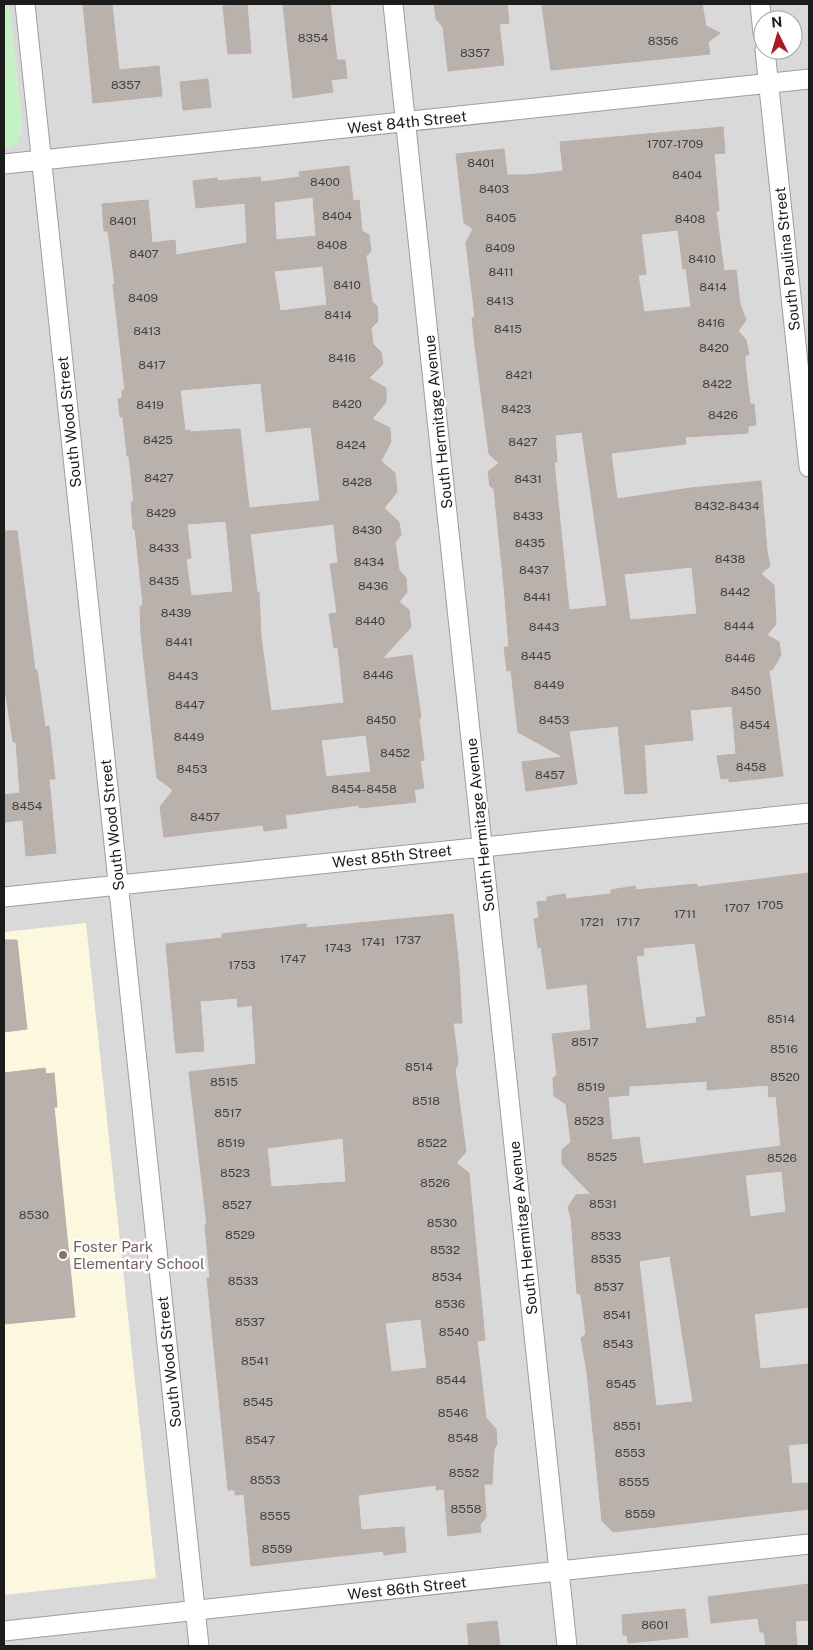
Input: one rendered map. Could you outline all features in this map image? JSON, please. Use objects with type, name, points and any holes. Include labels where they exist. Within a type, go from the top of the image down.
[{"type":"street","name":"South Wood Street","points":[[25,4],[199,1646]]},
{"type":"street","name":"South Hermitage Avenue","points":[[393,4],[567,1646]]},
{"type":"street","name":"South Paulina Street","points":[[766,60],[809,467]]},
{"type":"street","name":"West 84th Street","points":[[4,164],[809,79]]},
{"type":"street","name":"West 85th Street","points":[[4,897],[809,813]]},
{"type":"street","name":"West 86th Street","points":[[4,1631],[196,1612],[809,1544]]},
{"type":"shaded area","points":[[9,4],[809,4],[809,1646],[4,1646],[4,148],[12,147],[21,134],[22,123]]},
{"type":"shaded area","name":"Foster Park Elementary School","points":[[86,923],[156,1578],[4,1595],[4,932]]},
{"type":"green space","points":[[4,4],[9,4],[22,123],[18,142],[12,147],[4,148]]},
{"type":"building","points":[[83,4],[112,4],[119,70],[159,66],[162,96],[93,103]]},
{"type":"building","points":[[247,4],[251,53],[228,54],[223,6]]},
{"type":"building","points":[[283,4],[330,4],[337,60],[345,60],[347,78],[331,80],[333,92],[293,98]]},
{"type":"building","points":[[434,4],[507,4],[509,23],[499,24],[504,65],[448,71],[443,27],[436,19]]},
{"type":"building","points":[[561,4],[702,4],[706,26],[720,33],[708,42],[710,54],[551,70],[542,6]]},
{"type":"building","points":[[208,79],[211,107],[183,110],[180,82]]},
{"type":"building","points":[[723,127],[725,153],[714,154],[719,211],[716,211],[724,271],[736,270],[740,304],[746,320],[738,331],[746,340],[749,354],[745,356],[745,364],[750,404],[754,404],[756,425],[748,426],[748,433],[685,437],[686,444],[611,453],[617,499],[691,488],[761,481],[770,566],[761,574],[774,585],[776,624],[767,635],[779,642],[781,655],[772,670],[769,670],[783,776],[729,782],[729,778],[721,779],[717,756],[736,754],[732,706],[690,710],[693,740],[644,745],[647,793],[625,794],[618,726],[569,731],[577,784],[526,791],[522,762],[563,757],[518,732],[511,670],[507,671],[504,647],[509,647],[504,586],[494,489],[490,486],[488,472],[499,463],[489,454],[475,346],[472,318],[475,317],[466,243],[473,229],[464,223],[456,154],[504,149],[507,175],[563,171],[560,142]],"holes":[[[678,230],[683,269],[686,268],[691,307],[644,312],[638,275],[646,274],[641,234]],[[582,432],[607,606],[569,610],[554,462],[557,462],[555,435]],[[692,567],[697,614],[630,620],[624,574]]]},
{"type":"building","points":[[349,166],[353,201],[359,200],[362,231],[369,235],[371,251],[366,256],[372,302],[377,306],[378,321],[371,328],[373,344],[381,352],[383,364],[369,378],[386,388],[386,402],[372,419],[390,428],[391,442],[381,461],[395,473],[397,492],[384,508],[399,522],[401,535],[395,542],[399,570],[406,578],[407,592],[399,602],[409,610],[411,627],[382,659],[412,655],[421,717],[419,720],[424,760],[420,761],[424,788],[414,790],[416,802],[359,808],[359,805],[285,815],[287,828],[264,831],[263,825],[164,837],[160,807],[173,790],[157,778],[141,634],[140,607],[143,604],[135,529],[133,529],[131,502],[134,502],[123,417],[120,417],[118,399],[122,398],[122,390],[125,390],[113,284],[115,284],[108,231],[104,231],[102,204],[148,200],[152,243],[175,240],[176,255],[247,243],[245,203],[196,208],[193,181],[217,178],[218,181],[260,177],[261,182],[300,177],[299,172]],"holes":[[[313,197],[316,236],[276,240],[274,202]],[[323,266],[327,305],[280,311],[274,271]],[[261,383],[266,432],[311,427],[320,501],[249,508],[240,429],[185,431],[180,390]],[[226,521],[233,592],[191,596],[186,559],[191,558],[187,524]],[[334,524],[338,563],[330,564],[337,613],[329,614],[334,648],[338,647],[344,703],[271,711],[261,637],[259,592],[257,592],[250,534]],[[366,735],[371,772],[326,777],[321,740]]]},
{"type":"building","points":[[4,531],[17,531],[35,670],[37,670],[45,727],[49,726],[55,779],[49,779],[56,853],[26,856],[23,820],[4,822],[4,795],[20,793],[16,742],[13,742],[4,681]]},
{"type":"building","points":[[809,873],[809,1307],[754,1314],[760,1369],[809,1364],[809,1443],[788,1445],[792,1484],[809,1483],[809,1509],[613,1532],[602,1521],[587,1372],[581,1338],[586,1334],[581,1295],[577,1293],[571,1218],[568,1207],[576,1195],[591,1194],[562,1164],[562,1150],[571,1142],[566,1104],[554,1096],[553,1078],[557,1075],[552,1034],[591,1030],[587,984],[547,989],[541,947],[538,948],[534,919],[539,918],[537,902],[547,901],[547,897],[565,894],[566,899],[611,894],[611,890],[635,886],[636,890],[697,884],[697,887]],"holes":[[[695,943],[706,1016],[696,1018],[697,1023],[646,1029],[636,956],[644,955],[643,948]],[[707,1081],[707,1090],[768,1085],[769,1097],[776,1096],[781,1146],[643,1164],[639,1137],[612,1140],[608,1097],[629,1095],[629,1086]],[[782,1171],[786,1212],[750,1217],[745,1175]],[[670,1256],[693,1402],[656,1406],[639,1261]]]},
{"type":"building","points":[[453,914],[462,1023],[453,1023],[458,1063],[455,1070],[466,1152],[456,1163],[469,1173],[485,1340],[477,1341],[486,1418],[496,1429],[497,1444],[494,1449],[492,1484],[484,1484],[486,1517],[480,1525],[481,1532],[448,1536],[444,1489],[436,1490],[436,1485],[358,1495],[361,1530],[404,1527],[406,1552],[384,1555],[383,1551],[251,1566],[244,1494],[235,1495],[235,1490],[228,1490],[207,1278],[210,1278],[205,1225],[207,1225],[189,1072],[256,1064],[252,1005],[238,1007],[237,998],[200,1001],[204,1051],[176,1053],[166,944],[222,938],[222,934],[306,924],[307,928]],"holes":[[[343,1138],[346,1182],[271,1187],[267,1148]],[[421,1319],[427,1368],[391,1372],[385,1323]]]},
{"type":"building","points":[[4,940],[17,940],[27,1029],[4,1032]]},
{"type":"building","points":[[45,1068],[46,1074],[54,1073],[57,1107],[54,1107],[75,1317],[4,1324],[4,1073]]},
{"type":"building","points":[[809,1584],[809,1620],[795,1621],[797,1646],[766,1646],[764,1632],[760,1632],[758,1618],[711,1623],[708,1597]]},
{"type":"building","points":[[685,1609],[688,1637],[628,1643],[627,1635],[623,1635],[622,1615]]},
{"type":"building","points":[[497,1621],[500,1646],[469,1646],[467,1624]]},
{"type":"place","name":"Foster Park Elementary School","points":[[63,1255]]}]
